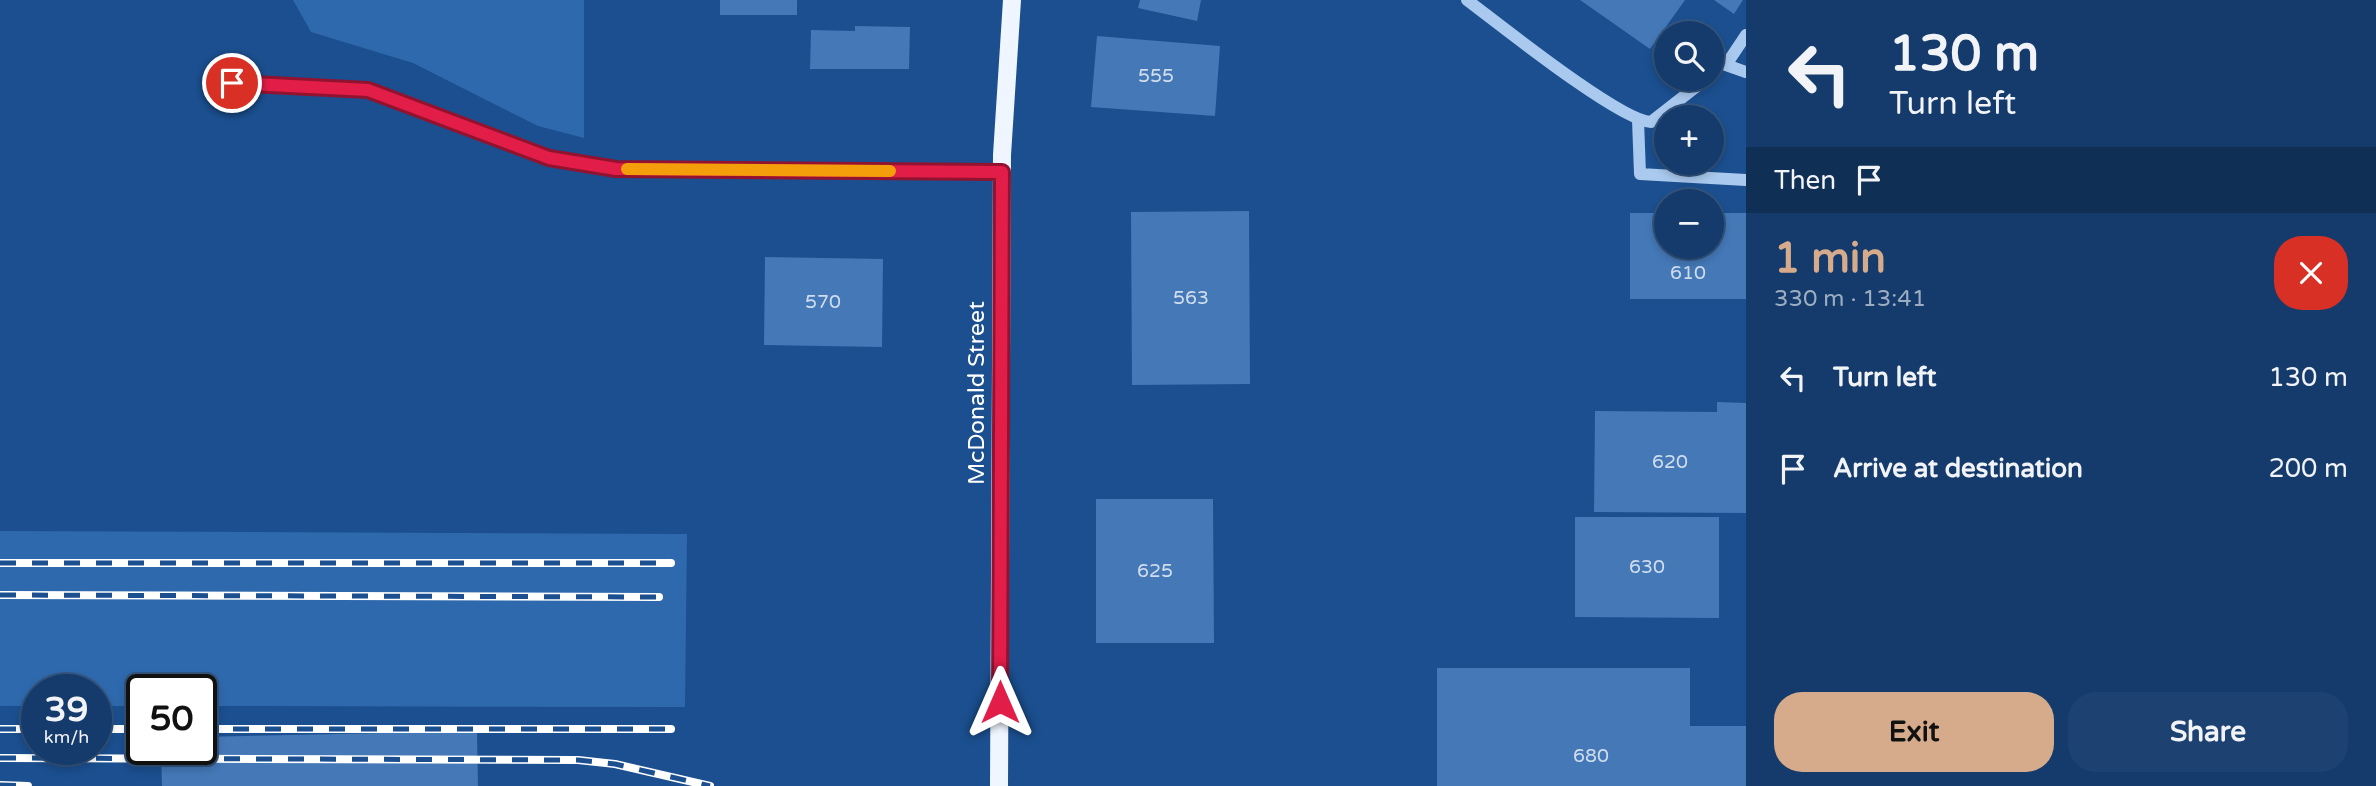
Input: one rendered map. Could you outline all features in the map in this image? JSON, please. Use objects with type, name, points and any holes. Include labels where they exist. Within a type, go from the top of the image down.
[{"type":"main road","name":"McDonald Street","points":[[999,786],[1002,172],[1012,0]]},
{"type":"lane","points":[[1466,0],[1611,105],[1638,120],[1651,122],[1691,91]]},
{"type":"lane","points":[[1746,35],[1726,65],[1746,72]]},
{"type":"lane","points":[[232,83],[368,90],[549,158],[616,169],[1002,172]]},
{"type":"lane","points":[[1638,120],[1640,174],[1746,180]]},
{"type":"shaded area","points":[[293,0],[584,0],[584,138],[538,126],[413,63],[311,32]]},
{"type":"shaded area","points":[[0,531],[687,534],[685,707],[217,706],[217,674],[126,674],[126,706],[112,706],[112,674],[21,674],[21,706],[0,706]]},
{"type":"building","points":[[720,0],[797,0],[797,15],[720,15]]},
{"type":"building","points":[[1140,0],[1201,0],[1197,21],[1138,8]]},
{"type":"building","points":[[1580,0],[1685,0],[1670,21],[1654,21],[1654,43],[1650,49]]},
{"type":"building","points":[[1714,0],[1743,0],[1734,14]]},
{"type":"building","points":[[855,26],[910,27],[909,69],[810,69],[811,30],[855,31]]},
{"type":"building","points":[[1097,36],[1220,46],[1215,116],[1091,107]]},
{"type":"building","points":[[1249,211],[1250,384],[1132,385],[1131,212]]},
{"type":"building","points":[[1630,213],[1654,213],[1654,259],[1724,259],[1724,213],[1746,213],[1746,299],[1630,299]]},
{"type":"building","points":[[765,257],[883,259],[882,347],[764,345]]},
{"type":"building","points":[[1717,402],[1746,403],[1746,513],[1594,512],[1595,411],[1717,412]]},
{"type":"building","points":[[1096,499],[1213,499],[1214,643],[1096,643]]},
{"type":"building","points":[[1575,517],[1719,517],[1719,618],[1575,617]]},
{"type":"building","points":[[1437,668],[1690,668],[1690,726],[1746,726],[1746,786],[1437,786]]},
{"type":"building","points":[[477,731],[478,786],[162,786],[161,765],[217,765],[217,737]]},
{"type":"railway","points":[[0,563],[671,563]]},
{"type":"railway","points":[[0,595],[659,597]]},
{"type":"railway","points":[[0,729],[21,729]]},
{"type":"railway","points":[[112,729],[126,729]]},
{"type":"railway","points":[[217,729],[671,729]]},
{"type":"railway","points":[[0,758],[578,760],[615,764],[710,786]]},
{"type":"railway","points":[[0,785],[28,786]]},
{"type":"slow traffic","points":[[627,169],[890,171]]},
{"type":"route","points":[[232,83],[299,84],[368,90],[549,158],[616,169],[1002,172],[1000,702]]}]
